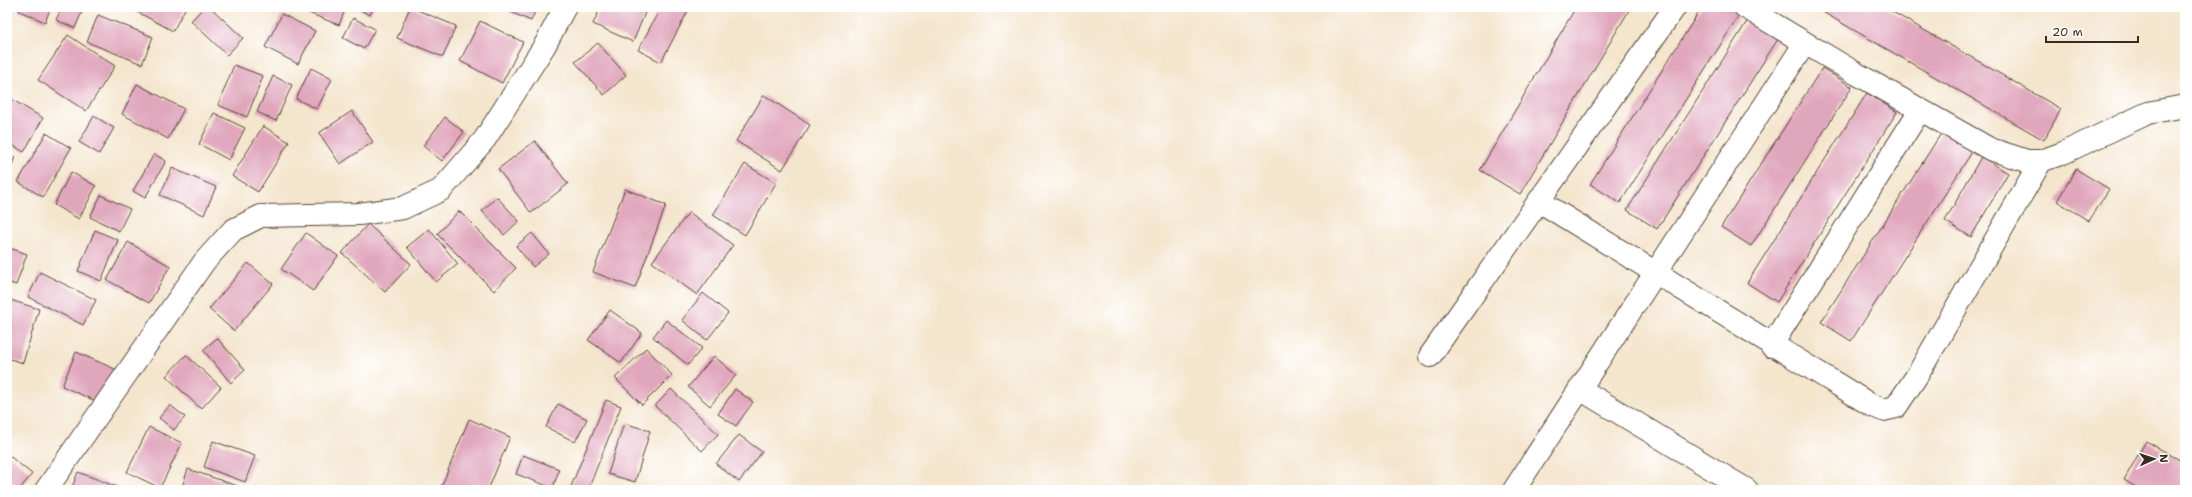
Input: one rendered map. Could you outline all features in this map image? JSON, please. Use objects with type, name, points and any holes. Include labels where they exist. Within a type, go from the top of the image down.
[{"type":"street","points":[[46,490],[204,262],[233,230],[261,216],[359,214],[403,208],[441,190],[486,139],[545,45],[565,7]]},
{"type":"street","points":[[1430,356],[1675,7]]},
{"type":"street","points":[[1745,7],[1920,110],[1990,149],[2027,161],[2041,161],[2097,138],[2148,113],[2185,106]]},
{"type":"street","points":[[1514,490],[1805,43]]},
{"type":"street","points":[[1771,346],[1920,110]]},
{"type":"street","points":[[1539,201],[1771,346],[1870,405],[1884,410],[1896,406],[1918,374],[2041,161]]},
{"type":"street","points":[[1580,389],[1747,490]]},
{"type":"building","points":[[21,7],[51,7],[45,22],[19,11]]},
{"type":"building","points":[[62,7],[84,7],[75,28],[56,20]]},
{"type":"building","points":[[128,7],[186,7],[173,31]]},
{"type":"building","points":[[204,7],[210,7],[243,38],[227,55],[191,21]]},
{"type":"building","points":[[308,7],[346,7],[339,25],[306,12]]},
{"type":"building","points":[[354,7],[374,7],[370,15]]},
{"type":"building","points":[[410,7],[456,26],[443,57],[397,38]]},
{"type":"building","points":[[499,7],[537,7],[531,21]]},
{"type":"building","points":[[601,7],[647,8],[633,42],[593,24]]},
{"type":"building","points":[[661,7],[680,7],[688,11],[661,62],[638,50]]},
{"type":"building","points":[[1576,7],[1631,7],[1520,194],[1480,170]]},
{"type":"building","points":[[1702,7],[1731,7],[1740,14],[1620,203],[1590,184]]},
{"type":"building","points":[[1814,7],[1884,7],[2061,109],[2044,140]]},
{"type":"building","points":[[282,14],[315,31],[298,64],[265,47]]},
{"type":"building","points":[[98,15],[153,37],[142,64],[87,42]]},
{"type":"building","points":[[353,18],[375,29],[364,49],[343,38]]},
{"type":"building","points":[[1748,20],[1778,39],[1657,229],[1627,210]]},
{"type":"building","points":[[480,21],[523,42],[502,83],[460,61]]},
{"type":"building","points":[[68,35],[115,66],[86,111],[38,80]]},
{"type":"building","points":[[598,43],[626,75],[604,95],[575,62]]},
{"type":"building","points":[[234,65],[263,76],[247,117],[218,105]]},
{"type":"building","points":[[311,68],[332,79],[317,109],[296,99]]},
{"type":"building","points":[[1822,68],[1852,87],[1751,246],[1721,227]]},
{"type":"building","points":[[273,76],[292,85],[276,121],[257,112]]},
{"type":"building","points":[[137,84],[184,109],[168,139],[122,114]]},
{"type":"building","points":[[1867,93],[1897,112],[1777,302],[1747,283]]},
{"type":"building","points":[[764,95],[810,125],[782,170],[736,141]]},
{"type":"building","points":[[11,99],[43,118],[24,152],[7,142],[7,105]]},
{"type":"building","points":[[352,111],[373,142],[340,164],[319,133]]},
{"type":"building","points":[[214,113],[245,128],[229,160],[199,144]]},
{"type":"building","points":[[94,116],[114,128],[99,154],[79,142]]},
{"type":"building","points":[[445,117],[464,132],[442,161],[423,146]]},
{"type":"building","points":[[263,126],[289,142],[258,192],[232,176]]},
{"type":"building","points":[[1942,132],[1972,152],[1851,341],[1821,322]]},
{"type":"building","points":[[46,133],[71,148],[43,197],[18,182]]},
{"type":"building","points":[[535,141],[568,184],[531,213],[498,169]]},
{"type":"building","points":[[7,154],[15,157],[7,177]]},
{"type":"building","points":[[154,154],[166,161],[145,198],[133,191]]},
{"type":"building","points":[[1981,157],[2008,173],[1971,237],[1945,221]]},
{"type":"building","points":[[745,164],[776,183],[745,235],[713,215]]},
{"type":"building","points":[[172,168],[216,187],[204,215],[160,195]]},
{"type":"building","points":[[2076,169],[2109,189],[2089,221],[2057,201]]},
{"type":"building","points":[[71,172],[96,186],[79,219],[54,205]]},
{"type":"building","points":[[625,189],[666,205],[635,288],[593,272]]},
{"type":"building","points":[[101,195],[130,209],[119,231],[90,217]]},
{"type":"building","points":[[497,197],[519,221],[504,235],[482,211]]},
{"type":"building","points":[[459,211],[516,268],[494,291],[437,234]]},
{"type":"building","points":[[689,212],[733,245],[697,295],[652,262]]},
{"type":"building","points":[[368,224],[411,264],[385,292],[342,253]]},
{"type":"building","points":[[429,229],[458,264],[436,282],[407,247]]},
{"type":"building","points":[[95,230],[118,240],[101,281],[78,271]]},
{"type":"building","points":[[306,233],[338,256],[313,291],[281,269]]},
{"type":"building","points":[[532,233],[549,254],[533,267],[516,246]]},
{"type":"building","points":[[128,242],[170,266],[149,303],[107,280]]},
{"type":"building","points":[[7,247],[27,254],[16,285],[7,282]]},
{"type":"building","points":[[248,263],[273,284],[234,331],[209,309]]},
{"type":"building","points":[[40,272],[96,300],[83,325],[28,297]]},
{"type":"building","points":[[703,293],[728,313],[707,340],[682,320]]},
{"type":"building","points":[[7,299],[39,309],[23,363],[7,358]]},
{"type":"building","points":[[610,310],[642,333],[621,363],[588,340]]},
{"type":"building","points":[[666,320],[702,348],[688,365],[653,337]]},
{"type":"building","points":[[217,338],[245,370],[231,383],[203,350]]},
{"type":"building","points":[[646,348],[672,375],[642,405],[615,378]]},
{"type":"building","points":[[76,352],[117,370],[102,404],[62,386]]},
{"type":"building","points":[[186,355],[221,387],[201,409],[166,376]]},
{"type":"building","points":[[714,356],[736,375],[710,406],[688,387]]},
{"type":"building","points":[[671,389],[718,434],[702,451],[655,406]]},
{"type":"building","points":[[735,389],[753,402],[736,426],[718,414]]},
{"type":"building","points":[[606,400],[621,406],[588,490],[570,489]]},
{"type":"building","points":[[558,404],[587,419],[575,442],[546,427]]},
{"type":"building","points":[[170,405],[185,417],[174,430],[159,418]]},
{"type":"building","points":[[469,419],[510,437],[488,490],[440,490]]},
{"type":"building","points":[[624,423],[650,431],[635,482],[608,474]]},
{"type":"building","points":[[149,427],[182,443],[160,488],[127,472]]},
{"type":"building","points":[[739,435],[762,452],[739,482],[716,464]]},
{"type":"building","points":[[213,441],[255,456],[245,482],[204,467]]},
{"type":"building","points":[[2146,441],[2185,463],[2185,486],[2183,490],[2141,490],[2124,480]]},
{"type":"building","points":[[7,454],[32,474],[19,490],[7,490]]},
{"type":"building","points":[[523,455],[559,469],[553,488],[516,474]]},
{"type":"building","points":[[188,469],[249,490],[181,490]]},
{"type":"building","points":[[78,472],[125,490],[71,490]]}]
